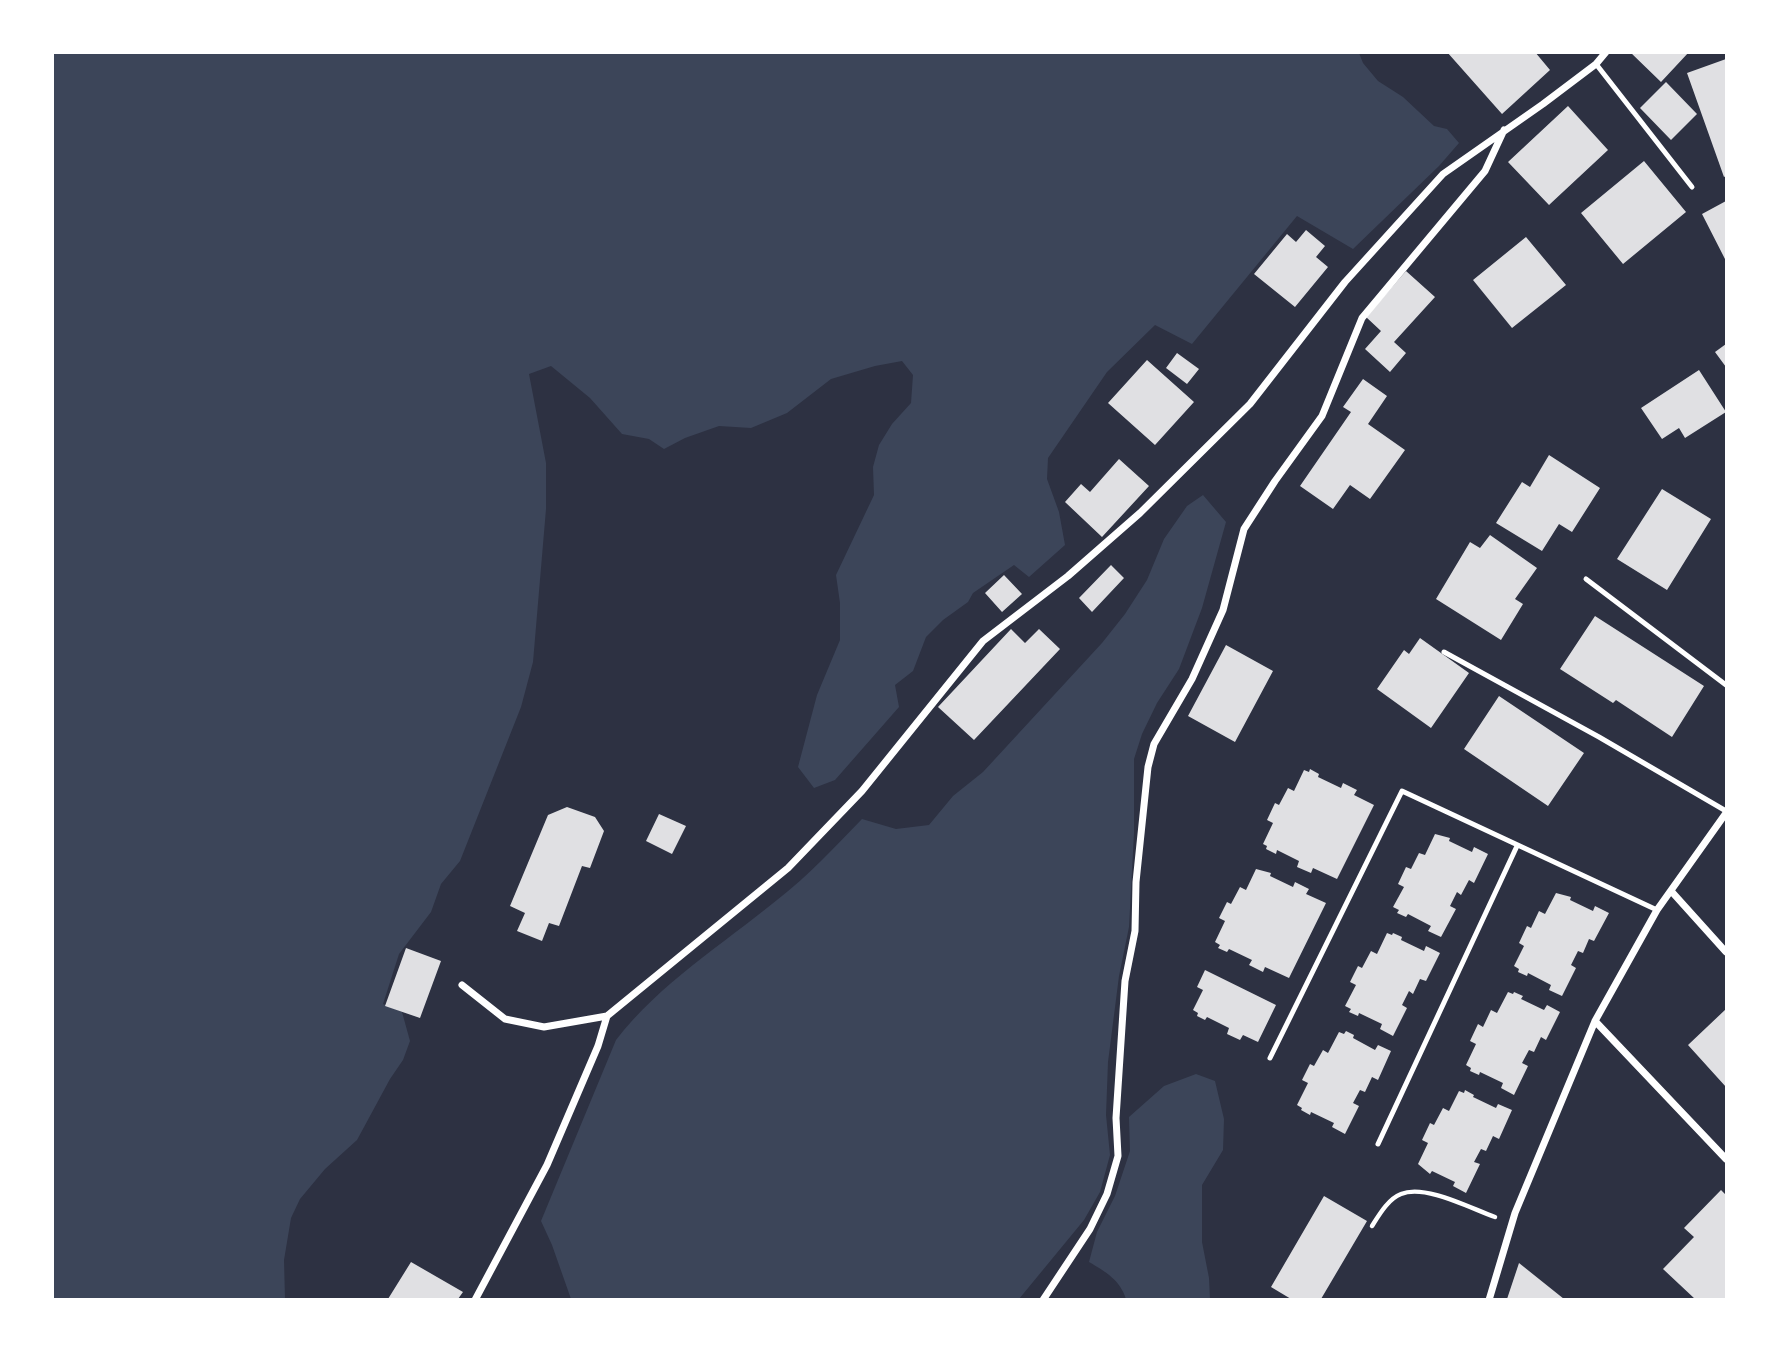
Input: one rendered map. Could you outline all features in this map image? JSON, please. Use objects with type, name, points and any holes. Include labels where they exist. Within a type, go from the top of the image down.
[{"type":"street","points":[[462,985],[505,1020],[544,1027],[607,1016],[788,868],[862,792],[984,640],[1068,576],[1149,504],[1250,404],[1345,282],[1443,174],[1543,104],[1596,64],[1606,52]]},
{"type":"street","points":[[1042,1300],[1090,1229],[1107,1194],[1118,1156],[1116,1104],[1125,981],[1135,931],[1136,882],[1148,767],[1154,744],[1192,679],[1223,610],[1244,529],[1322,416],[1362,318],[1485,171],[1504,130]]},
{"type":"street","points":[[1489,1300],[1512,1223],[1595,1021],[1657,910],[1727,812]]},
{"type":"street","points":[[1672,892],[1727,952]]},
{"type":"street","points":[[475,1300],[547,1165],[598,1046],[607,1016]]},
{"type":"street","points":[[1595,1021],[1727,1159]]},
{"type":"lane","points":[[1596,64],[1692,187]]},
{"type":"lane","points":[[1586,579],[1727,685]]},
{"type":"lane","points":[[1444,652],[1599,737],[1727,812]]},
{"type":"lane","points":[[1270,1058],[1402,791],[1657,910]]},
{"type":"lane","points":[[1378,1144],[1517,846]]},
{"type":"path","points":[[1372,1226],[1382,1210],[1399,1195],[1418,1191],[1512,1223]]},
{"type":"shaded area","points":[[52,53],[1359,53],[1363,63],[1378,81],[1403,97],[1434,126],[1447,129],[1459,143],[1439,166],[1353,249],[1297,216],[1192,344],[1155,325],[1107,372],[1048,458],[1047,479],[1059,512],[1065,545],[1029,577],[1014,565],[973,593],[968,602],[943,620],[926,637],[913,671],[895,685],[899,707],[835,780],[814,788],[798,767],[817,695],[840,640],[840,603],[836,575],[874,495],[873,467],[879,445],[892,424],[911,403],[913,375],[902,361],[831,379],[787,413],[751,428],[719,426],[664,449],[649,439],[622,434],[590,398],[551,366],[529,374],[546,463],[546,509],[533,662],[521,707],[460,861],[441,884],[431,912],[399,954],[383,1004],[402,1012],[410,1041],[403,1060],[357,1140],[325,1169],[300,1199],[291,1218],[284,1260],[285,1299],[53,1299]]},
{"type":"shaded area","points":[[1203,495],[1226,522],[1202,608],[1179,669],[1157,703],[1134,759],[1134,833],[1129,927],[1119,976],[1108,1062],[1106,1115],[1110,1155],[1100,1192],[1084,1220],[1019,1299],[571,1299],[541,1221],[616,1040],[652,1000],[692,965],[788,891],[862,819],[896,829],[929,825],[953,796],[983,772],[1102,643],[1147,580],[1164,539],[1187,506]]},
{"type":"shaded area","points":[[1196,1074],[1215,1081],[1224,1119],[1223,1150],[1202,1185],[1202,1242],[1210,1299],[1126,1299],[1107,1273],[1089,1262],[1097,1232],[1115,1196],[1130,1151],[1129,1117],[1164,1086]]},
{"type":"building","points":[[1447,52],[1535,52],[1550,70],[1502,114]]},
{"type":"building","points":[[1630,52],[1689,52],[1661,82]]},
{"type":"building","points":[[1726,59],[1726,176],[1724,177],[1687,73]]},
{"type":"building","points":[[1666,82],[1697,114],[1671,140],[1640,108]]},
{"type":"building","points":[[1568,106],[1608,150],[1549,205],[1508,162]]},
{"type":"building","points":[[1644,161],[1686,212],[1623,264],[1581,213]]},
{"type":"building","points":[[1726,201],[1726,261],[1702,214]]},
{"type":"building","points":[[1306,230],[1325,246],[1316,257],[1328,267],[1295,307],[1254,274],[1287,234],[1296,242]]},
{"type":"building","points":[[1526,237],[1566,285],[1512,328],[1473,280]]},
{"type":"building","points":[[1406,271],[1435,297],[1394,342],[1406,353],[1390,372],[1365,349],[1381,331],[1366,317]]},
{"type":"building","points":[[1726,344],[1726,367],[1715,352]]},
{"type":"building","points":[[1177,353],[1199,369],[1187,384],[1166,368]]},
{"type":"building","points":[[1147,360],[1194,402],[1155,445],[1108,403]]},
{"type":"building","points":[[1699,370],[1726,412],[1685,438],[1679,428],[1662,439],[1641,408]]},
{"type":"building","points":[[1363,379],[1387,396],[1368,424],[1405,450],[1370,499],[1350,485],[1333,509],[1300,486],[1351,412],[1343,407]]},
{"type":"building","points":[[1549,455],[1600,488],[1572,532],[1559,524],[1542,551],[1496,523],[1522,482],[1530,487]]},
{"type":"building","points":[[1119,459],[1149,486],[1102,537],[1065,502],[1081,484],[1090,492]]},
{"type":"building","points":[[1662,489],[1711,519],[1667,590],[1617,559]]},
{"type":"building","points":[[1490,535],[1537,568],[1515,599],[1523,604],[1501,640],[1436,599],[1470,542],[1480,548]]},
{"type":"building","points":[[1111,565],[1124,578],[1092,612],[1079,598]]},
{"type":"building","points":[[1004,575],[1022,594],[1002,612],[985,593]]},
{"type":"building","points":[[1595,616],[1704,686],[1672,737],[1616,700],[1613,703],[1560,669]]},
{"type":"building","points":[[1011,629],[1025,643],[1039,629],[1060,649],[974,740],[938,707]]},
{"type":"building","points":[[1420,638],[1469,673],[1431,728],[1377,689],[1404,650],[1409,654]]},
{"type":"building","points":[[1226,645],[1273,671],[1235,742],[1188,716]]},
{"type":"building","points":[[1499,696],[1584,753],[1548,806],[1464,749]]},
{"type":"building","points":[[1310,769],[1319,774],[1318,777],[1341,788],[1343,783],[1357,790],[1354,795],[1374,805],[1337,879],[1313,868],[1311,873],[1297,867],[1299,861],[1277,850],[1276,854],[1266,849],[1267,846],[1263,844],[1273,823],[1267,820],[1275,803],[1279,805],[1288,788],[1294,791],[1304,770],[1309,772]]},
{"type":"building","points":[[567,807],[595,817],[604,831],[590,868],[582,866],[559,926],[549,923],[542,941],[517,931],[525,913],[510,906],[548,815]]},
{"type":"building","points":[[659,814],[686,826],[672,854],[646,841]]},
{"type":"building","points":[[1435,834],[1450,838],[1449,841],[1472,852],[1474,847],[1488,854],[1474,883],[1469,880],[1461,895],[1457,892],[1450,906],[1456,909],[1441,937],[1428,931],[1431,926],[1408,914],[1406,917],[1397,913],[1399,910],[1393,907],[1404,887],[1398,884],[1406,867],[1411,869],[1419,853],[1425,855]]},
{"type":"building","points":[[1256,869],[1271,873],[1270,876],[1293,887],[1295,882],[1309,889],[1306,894],[1326,903],[1289,978],[1265,967],[1263,972],[1249,965],[1252,960],[1229,949],[1227,952],[1218,948],[1220,945],[1215,942],[1225,921],[1219,918],[1227,902],[1231,904],[1240,887],[1246,890]]},
{"type":"building","points":[[1556,893],[1571,897],[1570,900],[1593,911],[1595,906],[1609,913],[1594,941],[1589,939],[1583,953],[1578,951],[1571,965],[1576,968],[1562,996],[1549,990],[1551,985],[1528,973],[1527,976],[1518,972],[1519,969],[1514,966],[1524,946],[1519,943],[1527,926],[1531,928],[1539,911],[1545,914]]},
{"type":"building","points":[[1387,933],[1402,937],[1401,940],[1424,951],[1426,946],[1440,953],[1426,981],[1420,979],[1413,994],[1409,991],[1402,1005],[1407,1008],[1393,1036],[1380,1029],[1382,1024],[1359,1013],[1358,1016],[1349,1012],[1351,1009],[1345,1006],[1356,985],[1350,982],[1358,966],[1362,968],[1371,951],[1377,954]]},
{"type":"building","points":[[406,948],[441,961],[420,1018],[385,1006]]},
{"type":"building","points":[[1205,970],[1276,1005],[1258,1042],[1243,1035],[1240,1040],[1227,1034],[1229,1028],[1207,1017],[1205,1020],[1197,1016],[1198,1013],[1193,1010],[1203,990],[1197,987]]},
{"type":"building","points":[[1508,992],[1523,996],[1521,999],[1544,1010],[1547,1005],[1560,1012],[1546,1040],[1541,1037],[1534,1052],[1529,1050],[1522,1063],[1528,1066],[1514,1095],[1501,1088],[1503,1083],[1480,1072],[1479,1075],[1470,1071],[1471,1068],[1466,1065],[1476,1044],[1470,1041],[1478,1024],[1483,1027],[1491,1010],[1497,1013]]},
{"type":"building","points":[[1726,1009],[1726,1087],[1688,1045]]},
{"type":"building","points":[[1346,1031],[1375,1050],[1378,1045],[1391,1051],[1378,1080],[1372,1077],[1365,1092],[1360,1090],[1353,1103],[1359,1106],[1345,1134],[1332,1127],[1334,1123],[1311,1112],[1310,1115],[1297,1105],[1308,1083],[1302,1080],[1310,1064],[1314,1066],[1323,1050],[1328,1053],[1339,1032],[1344,1034]]},
{"type":"building","points":[[1465,1090],[1496,1108],[1498,1104],[1512,1110],[1499,1139],[1493,1136],[1486,1151],[1481,1149],[1474,1162],[1480,1164],[1466,1193],[1453,1186],[1455,1182],[1432,1171],[1430,1174],[1418,1164],[1428,1143],[1422,1140],[1430,1123],[1434,1125],[1443,1108],[1449,1111],[1459,1091],[1464,1093]]},
{"type":"building","points":[[1721,1190],[1726,1195],[1726,1299],[1695,1299],[1663,1269],[1694,1237],[1684,1228]]},
{"type":"building","points":[[1324,1196],[1367,1221],[1321,1299],[1291,1299],[1271,1287]]},
{"type":"building","points":[[411,1262],[463,1292],[458,1299],[388,1299]]},
{"type":"building","points":[[1519,1263],[1564,1299],[1507,1299]]}]
